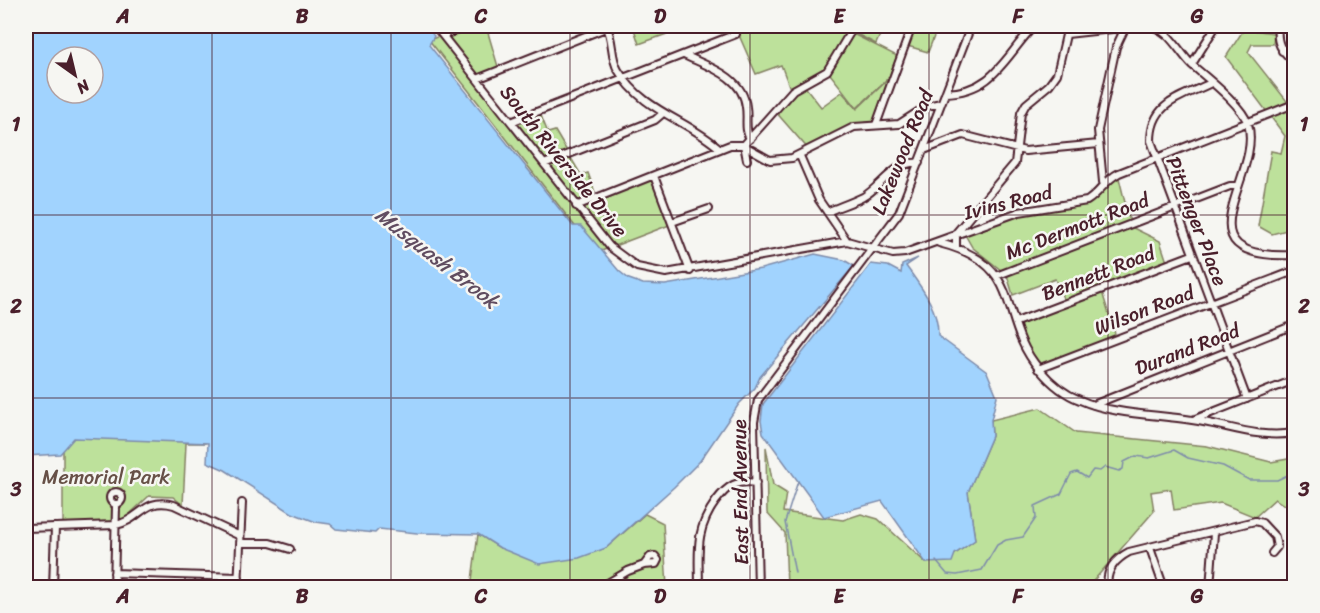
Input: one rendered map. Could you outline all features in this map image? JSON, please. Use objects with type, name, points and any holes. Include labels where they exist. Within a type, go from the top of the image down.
[{"type":"street","name":"South Riverside Drive","points":[[435,26],[576,206],[610,247],[629,263],[659,273],[690,271],[847,241],[898,254],[938,242]]},
{"type":"street","points":[[443,35],[470,26]]},
{"type":"street","points":[[477,79],[607,26],[613,58],[623,78],[643,100],[720,149]]},
{"type":"street","points":[[576,206],[720,149],[744,145],[793,90],[827,71],[854,26]]},
{"type":"street","points":[[876,125],[912,26]]},
{"type":"street","name":"Lakewood Road","points":[[825,310],[899,213],[971,26]]},
{"type":"street","points":[[945,93],[982,85],[1011,56],[1034,26]]},
{"type":"street","points":[[956,247],[956,232],[970,213],[1011,170],[1017,158],[1022,113],[1026,104],[1049,85],[1057,74],[1068,26]]},
{"type":"street","points":[[1067,34],[1139,26]]},
{"type":"street","points":[[1150,26],[1166,32],[1192,64],[1238,108],[1248,124],[1250,139],[1230,219],[1232,232],[1237,242],[1247,251],[1260,256],[1294,255]]},
{"type":"street","points":[[1192,64],[1216,26]]},
{"type":"street","points":[[1278,26],[1276,40],[1282,51],[1294,62]]},
{"type":"street","points":[[1103,182],[1098,128],[1119,40],[1125,28]]},
{"type":"street","points":[[511,122],[736,34]]},
{"type":"street","points":[[1282,51],[1294,45]]},
{"type":"street","points":[[684,55],[722,74],[739,88],[746,103],[746,131],[750,139]]},
{"type":"street","name":"Pittenger Place","points":[[1211,82],[1173,98],[1160,110],[1151,134],[1156,159],[1247,399]]},
{"type":"street","points":[[744,145],[770,160],[800,156],[854,127],[899,124],[927,106],[941,103]]},
{"type":"street","name":"Ivins Road","points":[[938,242],[956,232],[1030,209],[1082,203],[1094,196],[1103,182],[1294,104]]},
{"type":"street","points":[[544,164],[655,120],[662,114]]},
{"type":"street","points":[[924,150],[963,135],[1017,149],[1099,144]]},
{"type":"street","points":[[744,145],[747,160]]},
{"type":"street","points":[[800,156],[814,191],[847,241]]},
{"type":"street","points":[[827,212],[865,196],[890,174],[907,164],[919,163]]},
{"type":"street","points":[[654,176],[690,271]]},
{"type":"street","name":"Mc Dermott Road","points":[[996,276],[1230,186],[1238,186]]},
{"type":"street","points":[[672,222],[709,209]]},
{"type":"street","points":[[938,242],[956,247],[981,259],[996,276],[1038,369],[1061,390],[1092,405],[1193,420],[1255,434],[1294,433]]},
{"type":"street","name":"Bennett Road","points":[[1016,322],[1192,255]]},
{"type":"street","name":"Wilson Road","points":[[1038,369],[1294,271]]},
{"type":"street","name":"East End Avenue","points":[[758,588],[754,422],[758,400],[825,310]]},
{"type":"street","name":"Durand Road","points":[[1092,405],[1294,325]]},
{"type":"street","points":[[1193,420],[1294,380]]},
{"type":"street","points":[[699,588],[699,536],[704,518],[729,486],[738,482],[756,483]]},
{"type":"street","points":[[26,528],[116,525],[130,520],[147,506],[163,502],[174,505],[240,540],[270,543],[290,549]]},
{"type":"street","points":[[238,588],[242,503]]},
{"type":"street","points":[[114,588],[116,506]]},
{"type":"street","points":[[1107,587],[1108,574],[1118,559],[1129,552],[1214,534],[1255,521],[1262,523],[1275,537],[1277,547],[1272,553]]},
{"type":"street","points":[[53,588],[55,527]]},
{"type":"street","points":[[1210,588],[1214,534]]},
{"type":"street","points":[[1150,548],[1164,588]]},
{"type":"street","points":[[599,588],[628,571],[644,565]]},
{"type":"street","points":[[114,573],[239,577]]},
{"type":"green space","points":[[466,26],[486,26],[499,70],[476,78],[508,120],[538,108],[548,133],[555,131],[581,175],[588,173],[596,195],[652,174],[672,224],[596,253],[429,40]]},
{"type":"green space","points":[[633,26],[689,26],[639,44]]},
{"type":"green space","points":[[735,26],[884,26],[876,44],[851,31],[826,72],[803,84],[821,107],[842,92],[857,109],[894,74],[876,125],[850,129],[810,151],[774,110],[791,91],[781,65],[756,74]]},
{"type":"green space","points":[[909,26],[938,26],[928,52],[904,45]]},
{"type":"green space","points":[[1244,29],[1274,33],[1273,44],[1252,44],[1248,52],[1294,110],[1294,228],[1272,234],[1258,226],[1271,151],[1281,153],[1285,136],[1226,57]]},
{"type":"green space","points":[[853,34],[897,56],[889,77],[857,108],[830,74]]},
{"type":"green space","points":[[1118,174],[1131,227],[1160,241],[1168,265],[1102,292],[1116,337],[1037,368],[1016,323],[1065,303],[1055,279],[1013,295],[1007,275],[972,247],[964,233],[1028,210],[1082,204]]},
{"type":"green space","points":[[1040,408],[1076,433],[1207,446],[1271,462],[1294,458],[1294,500],[1284,505],[1275,499],[1255,517],[1221,503],[1174,510],[1171,489],[1151,492],[1154,511],[1088,587],[787,587],[785,533],[767,513],[766,447],[773,485],[786,493],[783,512],[843,520],[861,514],[878,519],[926,563],[955,554],[975,540],[968,492],[992,436],[991,420]]},
{"type":"green space","name":"Memorial Park","points":[[73,434],[181,435],[206,443],[186,443],[183,505],[173,497],[149,496],[118,525],[63,526],[63,449]]},
{"type":"green space","points":[[645,514],[663,523],[667,587],[471,588],[478,534],[500,548],[606,548]]},
{"type":"water","points":[[26,26],[426,26],[434,36],[429,45],[573,226],[581,226],[619,271],[629,279],[643,284],[665,285],[761,269],[815,254],[844,260],[854,266],[760,377],[755,388],[739,404],[700,461],[606,548],[579,558],[539,564],[500,548],[478,534],[417,533],[379,529],[375,533],[336,529],[330,524],[316,522],[292,513],[225,470],[207,462],[208,443],[74,438],[60,454],[26,456]]},
{"type":"water","points":[[918,258],[906,266],[923,290],[932,308],[938,326],[938,336],[987,372],[997,396],[991,420],[992,436],[968,492],[975,540],[955,554],[952,562],[926,563],[882,501],[824,517],[763,433],[761,421],[763,404],[871,264],[888,266],[901,273],[902,265]]},
{"type":"waterway","name":"Musquash Brook","points":[[936,561],[947,574],[957,575],[982,570],[997,545],[1006,540],[1023,537],[1036,518],[1035,506],[1061,494],[1071,474],[1077,472],[1087,478],[1093,470],[1100,471],[1105,467],[1119,471],[1123,469],[1124,462],[1136,456],[1149,458],[1174,450],[1188,458],[1223,466],[1249,480],[1277,480],[1294,472]]},
{"type":"waterway","points":[[795,573],[785,522],[798,481]]}]
